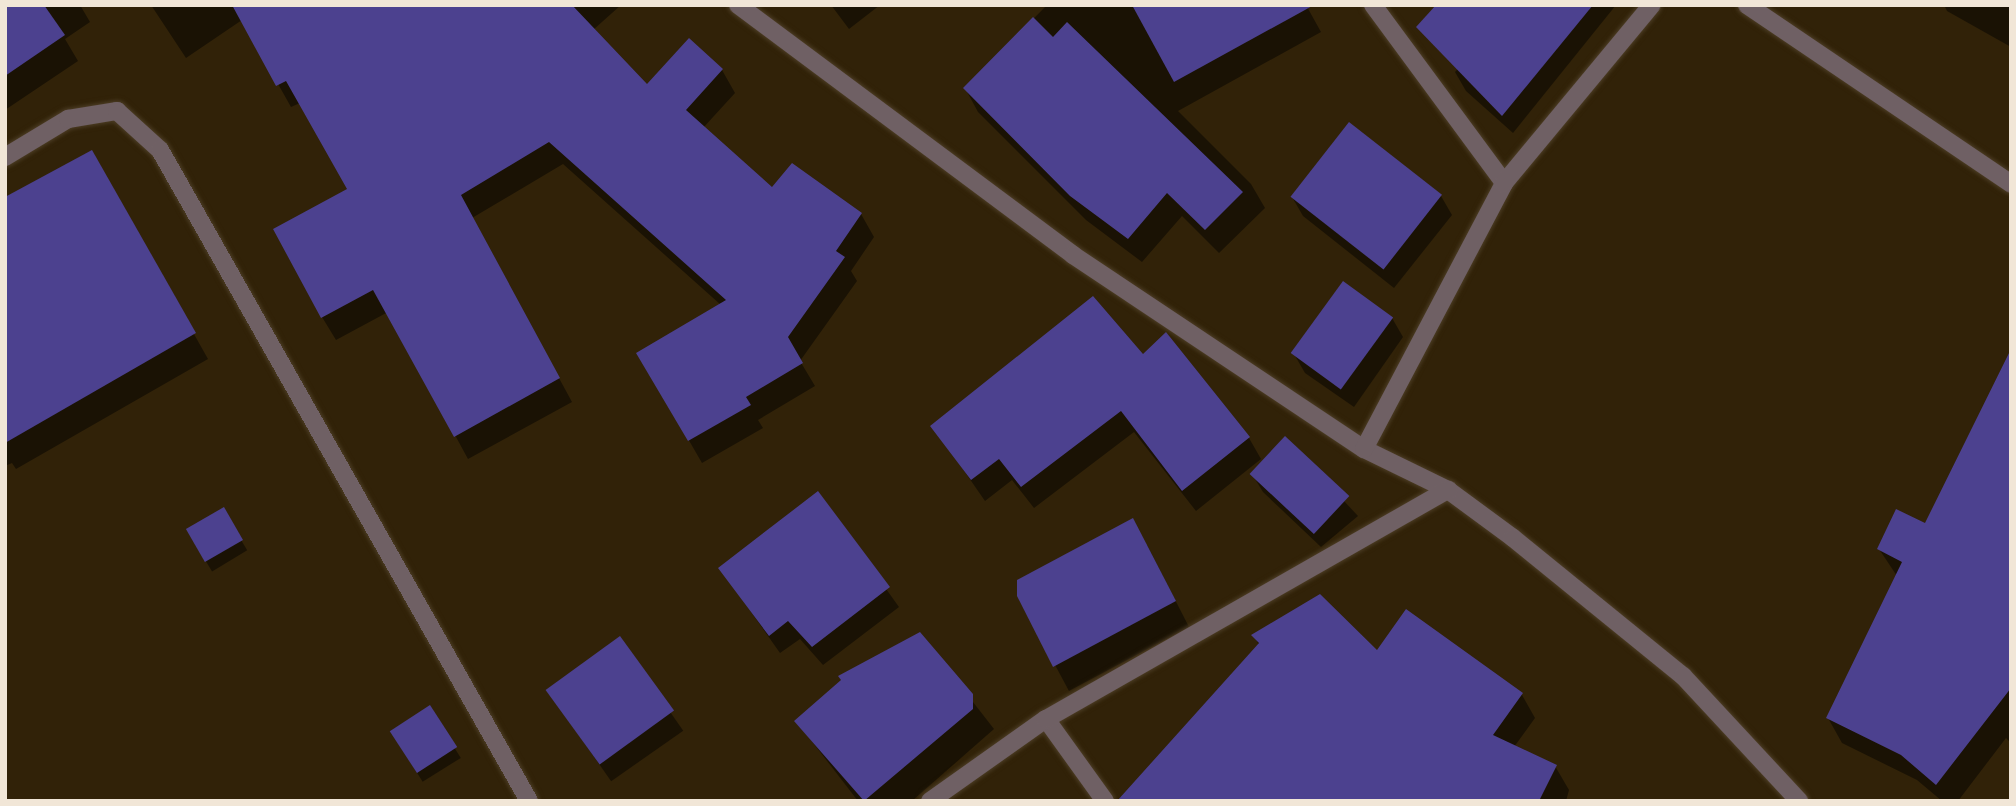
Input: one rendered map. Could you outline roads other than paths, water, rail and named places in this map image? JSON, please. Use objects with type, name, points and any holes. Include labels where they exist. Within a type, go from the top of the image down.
[{"type":"street","points":[[738,5],[1040,232],[1364,449],[1448,490],[1683,676],[1799,801]]},
{"type":"street","points":[[1373,5],[1504,184]]},
{"type":"street","points":[[1364,449],[1504,184],[1651,5]]},
{"type":"street","points":[[1746,5],[2011,184]]},
{"type":"street","points":[[5,157],[68,119],[117,111],[160,150],[529,801]]},
{"type":"street","points":[[930,801],[1046,719],[1448,490]]},
{"type":"street","points":[[1046,719],[1105,801]]}]
